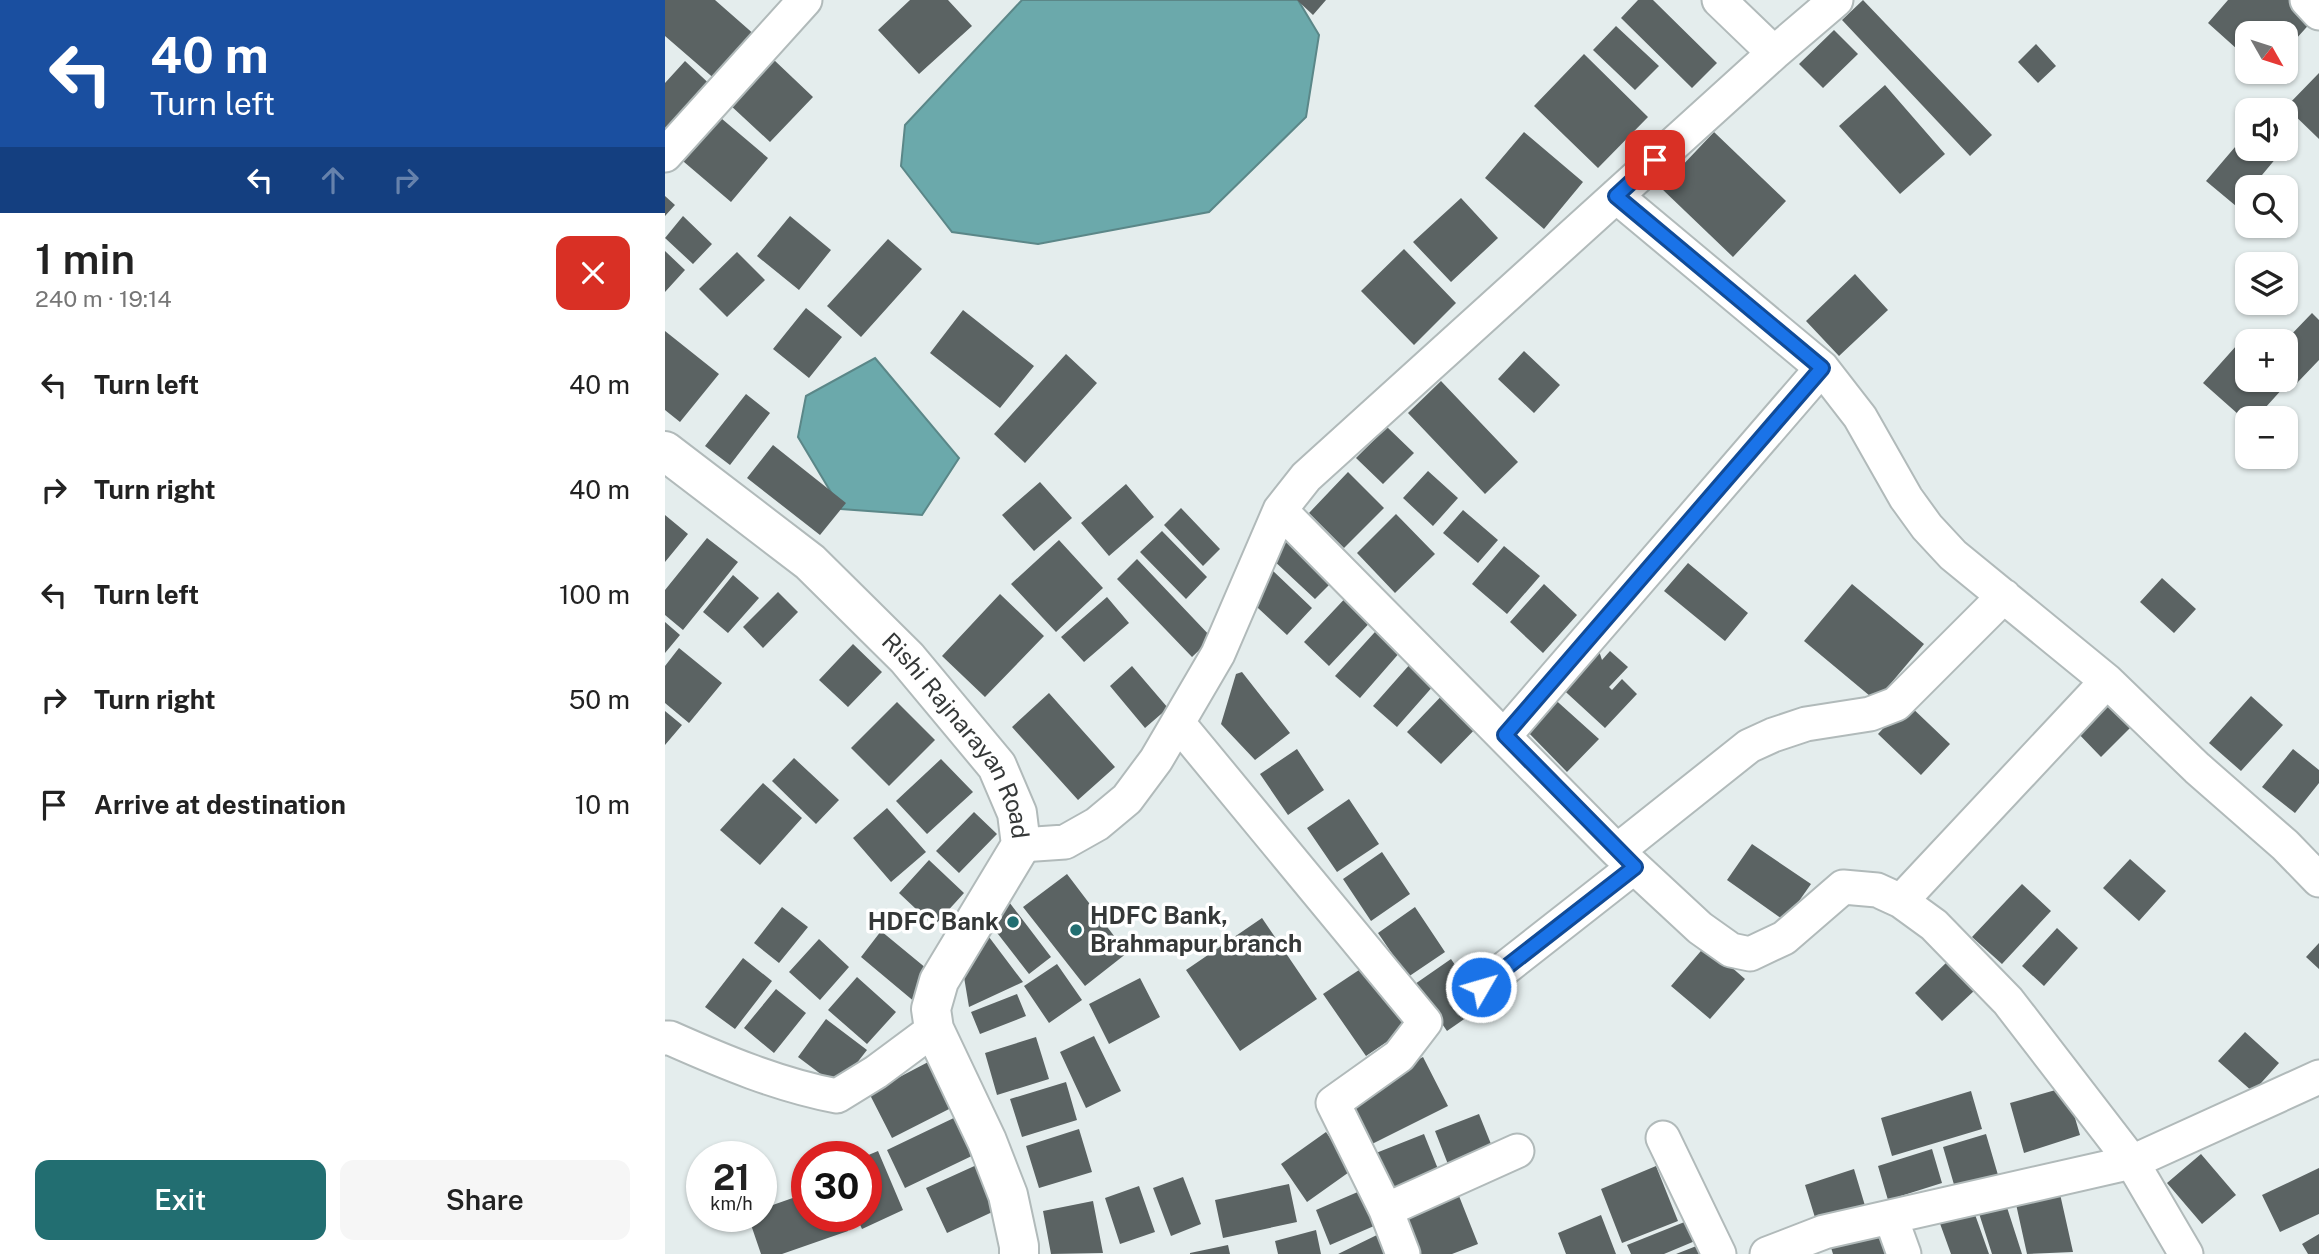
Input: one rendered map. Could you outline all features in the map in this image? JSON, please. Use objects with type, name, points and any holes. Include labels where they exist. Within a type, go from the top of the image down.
[{"type":"main road","name":"Rishi Rajnarayan Road","points":[[665,451],[810,562],[907,657],[997,766],[1017,813],[1021,845],[939,981],[931,1009],[934,1029],[988,1141],[1008,1195],[1019,1254]]},
{"type":"street","points":[[665,155],[805,0]]},
{"type":"street","points":[[1719,0],[1774,53]]},
{"type":"street","points":[[1021,845],[1065,842],[1097,824],[1127,799],[1156,760],[1218,654],[1280,510],[1306,477],[1836,0]]},
{"type":"street","points":[[2307,0],[2319,13]]},
{"type":"street","points":[[1616,196],[1822,368],[1860,417],[1906,498],[1927,527],[1953,555],[2107,681],[2197,768],[2285,845],[2319,880]]},
{"type":"street","points":[[1505,735],[1822,368]]},
{"type":"street","points":[[1280,510],[1626,859],[1700,928],[1731,950],[1750,954],[1784,938],[1843,887],[1877,890],[1901,901],[1934,925],[2008,1001],[2132,1162],[2186,1254]]},
{"type":"street","points":[[1481,987],[1749,746],[1806,724],[1870,713],[1896,704],[2004,596]]},
{"type":"street","points":[[1901,901],[2107,681]]},
{"type":"street","points":[[1178,723],[1425,1022],[1399,1056],[1333,1103],[1386,1210],[1403,1254]]},
{"type":"street","points":[[665,1038],[804,1089],[837,1096],[876,1072],[934,1029]]},
{"type":"street","points":[[1767,1254],[1821,1244],[1891,1218],[2132,1162],[2319,1077]]},
{"type":"street","points":[[1663,1138],[1719,1254]]},
{"type":"street","points":[[1386,1210],[1517,1151]]},
{"type":"street","points":[[1891,1218],[1904,1254]]},
{"type":"water","points":[[1022,0],[1298,0],[1319,35],[1306,117],[1209,212],[1038,244],[952,232],[901,166],[905,125]]},
{"type":"water","points":[[875,358],[959,458],[922,515],[841,509],[798,437],[806,396]]},
{"type":"building","points":[[665,0],[715,0],[756,36],[717,81],[665,36]]},
{"type":"building","points":[[910,0],[948,0],[972,26],[919,74],[878,30]]},
{"type":"building","points":[[1297,0],[1326,0],[1313,15]]},
{"type":"building","points":[[1638,0],[1653,0],[1717,63],[1692,88],[1621,18]]},
{"type":"building","points":[[1863,0],[1992,135],[1970,156],[1842,20]]},
{"type":"building","points":[[2228,0],[2292,0],[2314,19],[2298,37],[2298,21],[2235,21],[2235,47],[2208,23]]},
{"type":"building","points":[[1616,26],[1659,66],[1635,90],[1593,50]]},
{"type":"building","points":[[1834,30],[1858,54],[1823,88],[1799,64]]},
{"type":"building","points":[[2036,44],[2056,66],[2038,83],[2018,62]]},
{"type":"building","points":[[1584,54],[1648,117],[1598,168],[1534,106]]},
{"type":"building","points":[[773,59],[813,97],[770,142],[729,104]]},
{"type":"building","points":[[685,61],[717,91],[665,149],[665,83]]},
{"type":"building","points":[[2319,73],[2319,139],[2298,119],[2298,98],[2295,98]]},
{"type":"building","points":[[1885,85],[1945,154],[1900,194],[1839,126]]},
{"type":"building","points":[[715,113],[768,158],[731,202],[677,156]]},
{"type":"building","points":[[1524,132],[1583,182],[1544,229],[1485,178]]},
{"type":"building","points":[[1714,132],[1786,201],[1733,257],[1661,188]]},
{"type":"building","points":[[2235,147],[2235,161],[2274,161],[2262,175],[2235,175],[2235,205],[2206,181]]},
{"type":"building","points":[[665,196],[675,205],[665,216]]},
{"type":"building","points":[[1461,198],[1498,238],[1451,282],[1413,242]]},
{"type":"building","points":[[683,216],[712,244],[693,264],[665,238]]},
{"type":"building","points":[[790,216],[831,250],[799,290],[757,256]]},
{"type":"building","points":[[888,239],[922,269],[861,337],[827,306]]},
{"type":"building","points":[[1404,249],[1456,303],[1414,345],[1361,291]]},
{"type":"building","points":[[665,251],[685,270],[665,292]]},
{"type":"building","points":[[737,252],[765,280],[727,317],[699,289]]},
{"type":"building","points":[[1855,274],[1888,310],[1839,356],[1806,321]]},
{"type":"building","points":[[806,308],[842,337],[809,378],[773,349]]},
{"type":"building","points":[[963,310],[1034,366],[1000,408],[930,353]]},
{"type":"building","points":[[2312,313],[2319,320],[2319,360],[2298,382],[2298,329]]},
{"type":"building","points":[[665,331],[719,374],[680,422],[665,410]]},
{"type":"building","points":[[2235,347],[2235,392],[2279,392],[2267,406],[2235,406],[2235,411],[2203,383]]},
{"type":"building","points":[[1524,351],[1560,385],[1534,413],[1498,379]]},
{"type":"building","points":[[1066,354],[1097,383],[1025,463],[994,434]]},
{"type":"building","points":[[1441,381],[1518,462],[1485,494],[1408,413]]},
{"type":"building","points":[[746,394],[770,413],[730,465],[705,446]]},
{"type":"building","points":[[1387,427],[1414,453],[1383,484],[1356,458]]},
{"type":"building","points":[[773,445],[846,503],[820,535],[747,478]]},
{"type":"building","points":[[1428,471],[1458,498],[1433,526],[1403,498]]},
{"type":"building","points":[[1348,472],[1384,508],[1344,548],[1309,513]]},
{"type":"building","points":[[1040,482],[1072,518],[1034,551],[1002,515]]},
{"type":"building","points":[[1126,484],[1154,517],[1109,556],[1081,523]]},
{"type":"building","points":[[1181,508],[1220,549],[1203,566],[1164,525]]},
{"type":"building","points":[[1463,510],[1498,540],[1478,563],[1443,533]]},
{"type":"building","points":[[1396,514],[1435,554],[1395,593],[1357,553]]},
{"type":"building","points":[[665,515],[688,534],[665,562]]},
{"type":"building","points":[[1162,531],[1207,577],[1186,599],[1140,552]]},
{"type":"building","points":[[1293,535],[1337,577],[1315,599],[1271,558]]},
{"type":"building","points":[[707,538],[738,562],[683,630],[665,615],[665,590]]},
{"type":"building","points":[[1059,540],[1103,588],[1056,632],[1011,584]]},
{"type":"building","points":[[1504,546],[1540,576],[1507,614],[1472,584]]},
{"type":"building","points":[[1137,559],[1212,638],[1192,657],[1117,579]]},
{"type":"building","points":[[1688,563],[1748,613],[1725,641],[1664,591]]},
{"type":"building","points":[[1271,569],[1312,608],[1287,635],[1245,596]]},
{"type":"building","points":[[733,575],[759,598],[728,633],[703,612]]},
{"type":"building","points":[[2162,578],[2196,609],[2174,633],[2140,602]]},
{"type":"building","points":[[1544,584],[1577,615],[1543,653],[1510,622]]},
{"type":"building","points":[[1852,584],[1924,644],[1876,701],[1804,641]]},
{"type":"building","points":[[1352,591],[1377,615],[1329,666],[1304,642]]},
{"type":"building","points":[[778,592],[798,612],[763,648],[743,627]]},
{"type":"building","points":[[1000,594],[1044,636],[985,697],[942,656]]},
{"type":"building","points":[[1107,597],[1129,623],[1084,662],[1061,637]]},
{"type":"building","points":[[665,622],[680,635],[665,653]]},
{"type":"building","points":[[1384,622],[1408,643],[1360,698],[1335,676]]},
{"type":"building","points":[[853,644],[882,672],[848,707],[819,680]]},
{"type":"building","points":[[1593,645],[1602,660],[1610,651],[1628,667],[1609,687],[1612,690],[1622,679],[1637,694],[1605,728],[1556,683]]},
{"type":"building","points":[[679,648],[722,683],[689,723],[665,703],[665,666]]},
{"type":"building","points":[[1419,654],[1442,676],[1397,727],[1373,706]]},
{"type":"building","points":[[1132,666],[1168,708],[1145,728],[1110,686]]},
{"type":"building","points":[[1242,672],[1290,733],[1255,760],[1221,724],[1236,674]]},
{"type":"building","points":[[1450,687],[1484,720],[1441,764],[1407,732]]},
{"type":"building","points":[[1049,693],[1115,767],[1078,800],[1012,727]]},
{"type":"building","points":[[2107,694],[2136,722],[2101,757],[2073,728]]},
{"type":"building","points":[[1550,695],[1599,739],[1567,772],[1522,726]]},
{"type":"building","points":[[2251,696],[2283,725],[2241,771],[2209,743]]},
{"type":"building","points":[[897,702],[935,740],[889,786],[851,748]]},
{"type":"building","points":[[1907,703],[1950,744],[1921,775],[1878,734]]},
{"type":"building","points":[[665,711],[682,725],[665,745]]},
{"type":"building","points":[[1297,749],[1324,790],[1288,815],[1260,774]]},
{"type":"building","points":[[2293,749],[2319,770],[2319,783],[2295,813],[2262,787]]},
{"type":"building","points":[[794,758],[839,800],[816,824],[772,781]]},
{"type":"building","points":[[941,759],[973,792],[927,834],[896,801]]},
{"type":"building","points":[[763,783],[802,818],[760,865],[720,830]]},
{"type":"building","points":[[1349,799],[1379,844],[1337,872],[1307,828]]},
{"type":"building","points":[[887,808],[926,852],[891,882],[853,838]]},
{"type":"building","points":[[974,812],[997,834],[959,873],[936,851]]},
{"type":"building","points":[[1752,844],[1811,884],[1785,921],[1727,880]]},
{"type":"building","points":[[1382,852],[1410,894],[1371,921],[1343,879]]},
{"type":"building","points":[[2130,859],[2166,891],[2139,921],[2103,888]]},
{"type":"building","points":[[929,860],[964,893],[934,926],[899,893]]},
{"type":"building","name":"HDFC Bank, Brahmapur branch","points":[[1067,874],[1127,953],[1085,986],[1023,907]]},
{"type":"building","points":[[2022,884],[2051,911],[2002,964],[1972,937]]},
{"type":"building","points":[[1006,898],[1051,957],[1029,974],[984,916]]},
{"type":"building","points":[[782,907],[808,927],[779,963],[754,943]]},
{"type":"building","points":[[1415,907],[1445,952],[1408,977],[1378,933]]},
{"type":"building","points":[[1262,918],[1317,999],[1240,1051],[1186,970]]},
{"type":"building","points":[[2057,928],[2078,948],[2044,986],[2022,966]]},
{"type":"building","points":[[881,931],[938,978],[916,1003],[861,957]]},
{"type":"building","points":[[986,933],[1023,982],[969,1007],[963,971]]},
{"type":"building","points":[[819,939],[849,967],[820,1000],[789,972]]},
{"type":"building","points":[[2319,943],[2319,969],[2306,957]]},
{"type":"building","points":[[1706,945],[1745,979],[1710,1019],[1671,986]]},
{"type":"building","points":[[743,958],[772,981],[735,1029],[705,1007]]},
{"type":"building","points":[[1451,959],[1483,1006],[1447,1031],[1415,984]]},
{"type":"building","points":[[1949,960],[1976,989],[1942,1021],[1915,993]]},
{"type":"building","points":[[1057,964],[1082,1000],[1049,1023],[1024,986]]},
{"type":"building","points":[[1365,966],[1407,1028],[1366,1056],[1323,994]]},
{"type":"building","points":[[857,977],[896,1012],[867,1044],[828,1010]]},
{"type":"building","points":[[1140,978],[1160,1017],[1109,1044],[1089,1004]]},
{"type":"building","points":[[776,989],[806,1013],[774,1053],[744,1028]]},
{"type":"building","points":[[1017,994],[1026,1016],[980,1034],[971,1012]]},
{"type":"building","points":[[826,1019],[867,1050],[838,1087],[798,1057]]},
{"type":"building","points":[[2245,1032],[2279,1063],[2253,1092],[2218,1061]]},
{"type":"building","points":[[1094,1036],[1121,1091],[1086,1108],[1060,1052]]},
{"type":"building","points":[[1036,1037],[1049,1079],[997,1095],[985,1053]]},
{"type":"building","points":[[1423,1057],[1448,1106],[1372,1144],[1348,1096]]},
{"type":"building","points":[[932,1060],[955,1106],[892,1138],[869,1093]]},
{"type":"building","points":[[1066,1082],[1077,1120],[1022,1137],[1010,1099]]},
{"type":"building","points":[[2066,1087],[2080,1135],[2024,1153],[2010,1103]]},
{"type":"building","points":[[1971,1091],[1982,1129],[1892,1156],[1881,1118]]},
{"type":"building","points":[[1479,1114],[1495,1154],[1451,1172],[1435,1131]]},
{"type":"building","points":[[960,1115],[978,1153],[905,1188],[887,1150]]},
{"type":"building","points":[[1079,1129],[1092,1172],[1039,1188],[1026,1146]]},
{"type":"building","points":[[1326,1132],[1352,1170],[1307,1202],[1281,1164]]},
{"type":"building","points":[[1424,1134],[1440,1174],[1392,1193],[1376,1153]]},
{"type":"building","points":[[1986,1134],[1998,1175],[1955,1188],[1943,1147]]},
{"type":"building","points":[[1932,1149],[1942,1183],[1888,1200],[1878,1166]]},
{"type":"building","points":[[2201,1154],[2236,1195],[2202,1224],[2167,1183]]},
{"type":"building","points":[[882,1160],[903,1210],[882,1220]]},
{"type":"building","points":[[981,1163],[1001,1208],[947,1233],[926,1188]]},
{"type":"building","points":[[1656,1166],[1678,1221],[1622,1243],[1601,1189]]},
{"type":"building","points":[[2319,1168],[2319,1214],[2280,1232],[2262,1195]]},
{"type":"building","points":[[1854,1169],[1866,1209],[1817,1224],[1805,1185]]},
{"type":"building","points":[[1183,1177],[1201,1224],[1171,1236],[1153,1188]]},
{"type":"building","points":[[1289,1184],[1297,1222],[1223,1238],[1215,1200]]},
{"type":"building","points":[[2058,1185],[2073,1252],[2027,1254],[2014,1195]]},
{"type":"building","points":[[1139,1186],[1155,1232],[1120,1244],[1105,1198]]},
{"type":"building","points":[[1360,1191],[1374,1226],[1330,1245],[1316,1210]]},
{"type":"building","points":[[1457,1191],[1478,1244],[1452,1254],[1421,1254],[1404,1213]]},
{"type":"building","points":[[2003,1195],[2022,1254],[1992,1254],[1976,1204]]},
{"type":"building","points":[[791,1199],[791,1232],[845,1232],[782,1254],[761,1254],[753,1232],[777,1232],[777,1203]]},
{"type":"building","points":[[1093,1201],[1103,1253],[1051,1254],[1043,1211]]},
{"type":"building","points":[[1972,1206],[1989,1254],[1951,1254],[1938,1218]]},
{"type":"building","points":[[1601,1215],[1616,1254],[1566,1254],[1558,1233]]},
{"type":"building","points":[[1687,1221],[1695,1241],[1664,1254],[1631,1254],[1627,1245]]},
{"type":"building","points":[[1876,1223],[1885,1254],[1833,1254],[1828,1238]]},
{"type":"building","points":[[1316,1230],[1321,1254],[1278,1254],[1275,1241]]},
{"type":"building","points":[[1381,1233],[1391,1254],[1338,1254]]},
{"type":"building","points":[[2319,1234],[2319,1254],[2308,1254],[2302,1244]]},
{"type":"building","points":[[1228,1245],[1230,1254],[1190,1254],[1190,1253]]},
{"type":"building","points":[[1699,1245],[1702,1254],[1676,1254]]},
{"type":"place","name":"HDFC Bank","points":[[1013,922]]},
{"type":"place","name":"HDFC Bank, Brahmapur branch","points":[[1076,930]]},
{"type":"route","points":[[1481,987],[1635,867],[1505,735],[1822,368],[1616,196],[1655,160]]}]
